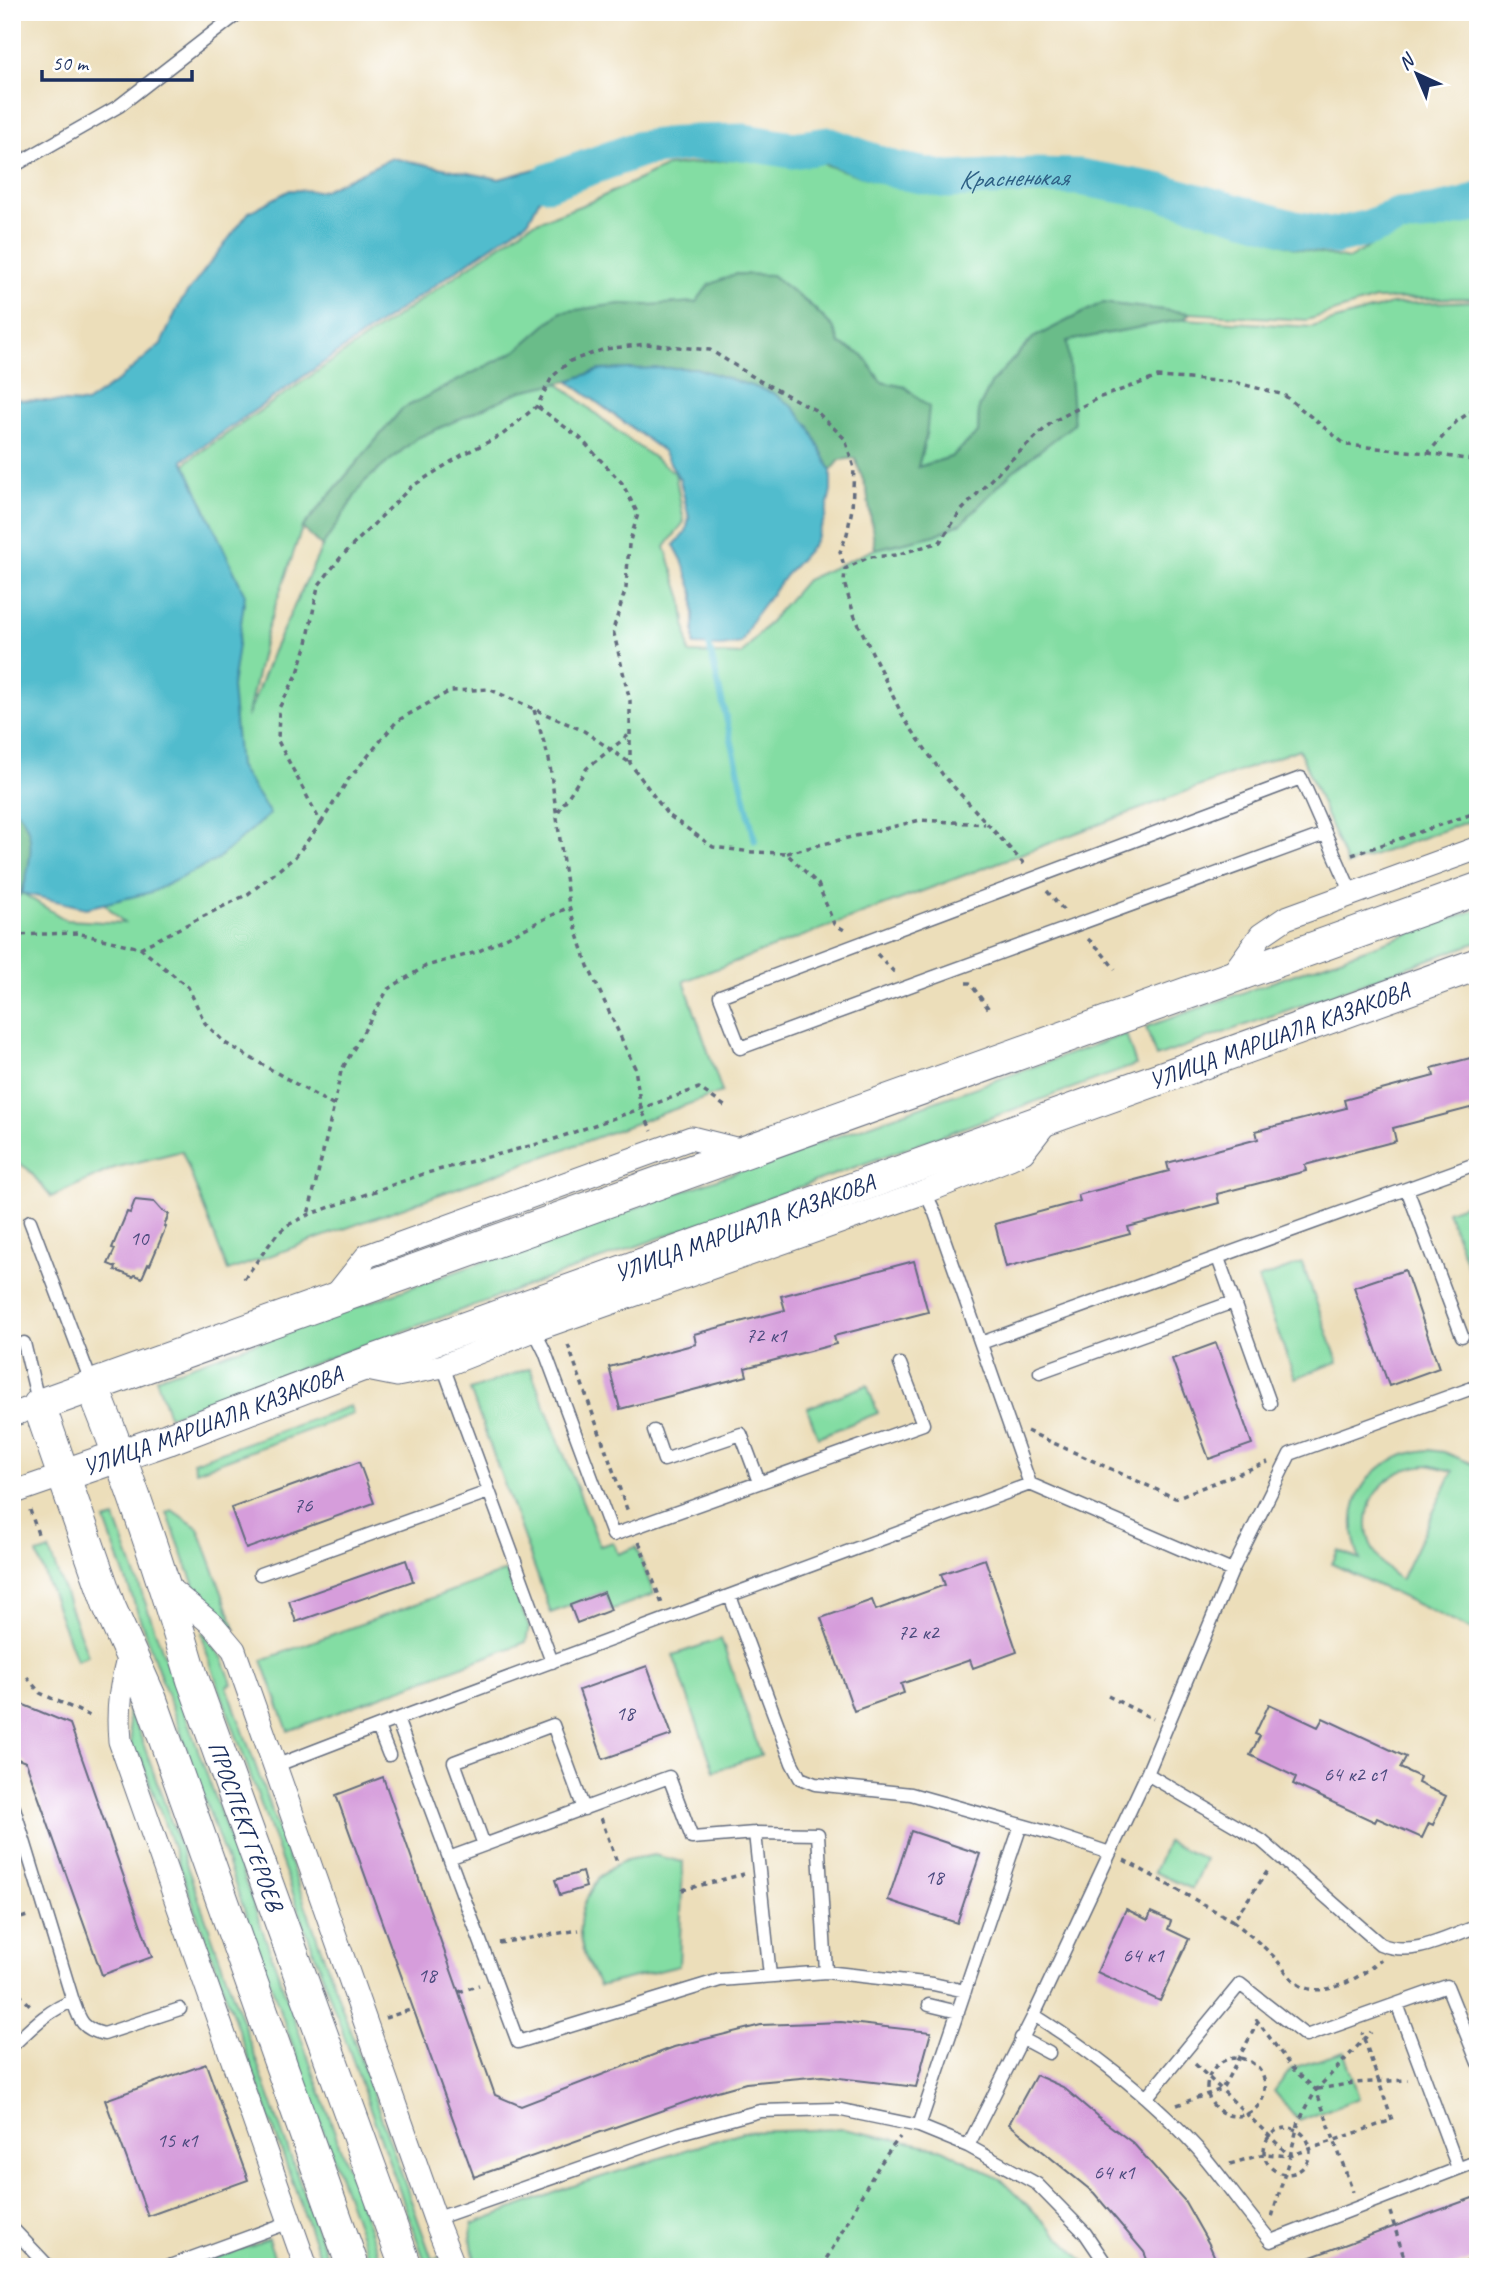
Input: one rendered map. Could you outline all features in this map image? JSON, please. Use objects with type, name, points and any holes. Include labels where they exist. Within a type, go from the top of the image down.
[{"type":"street","points":[[1229,979],[1261,935],[1286,918],[1478,848]]},
{"type":"street","points":[[26,1410],[1478,889]]},
{"type":"street","name":"УЛИЦА МАРШАЛА КАЗАКОВА","points":[[20,1500],[64,1475],[357,1367],[1478,964]]},
{"type":"street","points":[[357,1367],[397,1376],[443,1366],[534,1330],[925,1192],[1023,1153],[1048,1119]]},
{"type":"street","name":"ПРОСПЕКТ ГЕРОЕВ","points":[[92,1385],[165,1585],[193,1680],[406,2267]]},
{"type":"street","name":"ПРОСПЕКТ ГЕРОЕВ","points":[[26,1410],[64,1475],[109,1606],[151,1700],[353,2267]]},
{"type":"street","points":[[165,1585],[214,1625],[234,1650],[454,2267]]},
{"type":"street","points":[[130,1651],[120,1689],[120,1741],[306,2267]]},
{"type":"lane","points":[[12,167],[119,106],[240,12]]},
{"type":"lane","points":[[1325,834],[740,1048],[720,996],[1301,778],[1352,894]]},
{"type":"lane","points":[[981,1343],[1478,1163]]},
{"type":"lane","points":[[1406,1189],[1462,1336]]},
{"type":"lane","points":[[925,1192],[935,1213],[1030,1484]]},
{"type":"lane","points":[[30,1221],[92,1385]]},
{"type":"lane","points":[[1217,1258],[1270,1403]]},
{"type":"lane","points":[[1040,1371],[1233,1302]]},
{"type":"lane","points":[[534,1330],[613,1535],[923,1424],[901,1364]]},
{"type":"lane","points":[[24,1343],[26,1410]]},
{"type":"lane","points":[[443,1366],[552,1662]]},
{"type":"lane","points":[[968,2146],[1034,2015],[1147,1774],[1231,1571],[1290,1454],[1478,1386]]},
{"type":"lane","points":[[654,1431],[664,1460],[741,1434],[759,1482]]},
{"type":"lane","points":[[275,1766],[1030,1484],[1231,1571]]},
{"type":"lane","points":[[260,1574],[488,1492]]},
{"type":"lane","points":[[730,1596],[800,1778],[815,1784],[911,1794],[1110,1853]]},
{"type":"lane","points":[[397,1720],[518,2042],[720,1980],[826,1972],[933,1984],[965,1991]]},
{"type":"lane","points":[[484,1845],[453,1762],[553,1726],[590,1806]]},
{"type":"lane","points":[[378,1727],[389,1755]]},
{"type":"lane","points":[[1147,1774],[1262,1842],[1380,1944],[1392,1949],[1412,1949],[1478,1926]]},
{"type":"lane","points":[[449,1858],[669,1777],[692,1838],[755,1833],[818,1834],[826,1972]]},
{"type":"lane","points":[[12,1807],[80,2021],[91,2031],[104,2034],[180,2009]]},
{"type":"lane","points":[[915,2125],[958,2012],[1021,1825]]},
{"type":"lane","points":[[755,1833],[769,1976]]},
{"type":"lane","points":[[1147,2097],[1240,1984],[1306,2036],[1447,1986],[1478,2063]]},
{"type":"lane","points":[[12,2046],[42,2017],[73,2001]]},
{"type":"lane","points":[[929,2004],[958,2012]]},
{"type":"lane","points":[[1397,2004],[1458,2168]]},
{"type":"lane","points":[[1034,2015],[1074,2040],[1147,2097],[1214,2168],[1271,2241],[1478,2161]]},
{"type":"lane","points":[[1021,2038],[1049,2053]]},
{"type":"lane","points":[[435,2218],[680,2133],[761,2111],[837,2109],[915,2125],[968,2146],[1037,2184],[1085,2233],[1108,2267]]},
{"type":"lane","points":[[167,2267],[290,2222]]},
{"type":"lane","points":[[12,2228],[49,2267]]},
{"type":"path","points":[[321,823],[278,741],[279,708],[298,673],[318,586],[341,557],[411,487],[462,455],[502,435],[537,406],[552,377],[570,361],[605,348],[646,344],[710,350],[760,381],[815,410],[845,439],[854,468],[852,509],[840,552],[845,569],[844,583],[855,617],[903,717],[943,775],[1069,916],[1073,926],[1098,948],[1115,969]]},
{"type":"path","points":[[845,569],[869,557],[896,555],[940,542],[960,512],[1052,422],[1098,398],[1158,377],[1234,382],[1284,395],[1346,445],[1478,461]]},
{"type":"path","points":[[537,406],[580,438],[622,483],[638,514],[629,544],[626,588],[613,630],[630,701],[630,763]]},
{"type":"path","points":[[1428,453],[1457,421],[1478,407]]},
{"type":"path","points":[[140,948],[248,894],[296,857],[348,780],[397,721],[450,691],[489,690],[584,731],[630,763],[667,814],[713,847],[786,853],[920,820],[987,824]]},
{"type":"path","points":[[534,710],[549,759],[569,906],[588,966],[635,1068],[641,1109],[653,1133]]},
{"type":"path","points":[[557,814],[587,768],[630,734]]},
{"type":"path","points":[[1337,861],[1478,812]]},
{"type":"path","points":[[786,853],[818,884],[834,924],[865,942],[898,977],[911,985]]},
{"type":"path","points":[[308,1215],[341,1071],[388,989],[426,967],[477,952],[569,906]]},
{"type":"path","points":[[12,935],[77,933],[140,948],[188,987],[205,1023],[225,1043],[334,1107]]},
{"type":"path","points":[[958,984],[971,983],[991,1012]]},
{"type":"path","points":[[244,1279],[276,1234],[288,1224],[308,1215],[423,1174],[549,1141],[699,1088],[726,1107]]},
{"type":"path","points":[[568,1345],[667,1619]]},
{"type":"path","points":[[1009,1423],[1175,1498],[1290,1454]]},
{"type":"path","points":[[20,1500],[38,1534]]},
{"type":"path","points":[[27,1677],[40,1693],[90,1716]]},
{"type":"path","points":[[1108,1696],[1160,1722]]},
{"type":"path","points":[[590,1806],[618,1865]]},
{"type":"path","points":[[1110,1853],[1233,1922],[1273,1955],[1299,1985],[1314,1991],[1354,1979],[1392,1949]]},
{"type":"path","points":[[1233,1922],[1279,1856]]},
{"type":"path","points":[[682,1891],[755,1871]]},
{"type":"path","points":[[482,1946],[579,1930]]},
{"type":"path","points":[[459,1992],[495,1980]]},
{"type":"path","points":[[12,1987],[42,2017]]},
{"type":"path","points":[[1235,1990],[1292,2068],[1316,2090],[1359,2207]]},
{"type":"path","points":[[1267,2236],[1299,2122],[1316,2090],[1397,2004]]},
{"type":"path","points":[[387,2018],[413,2008]]},
{"type":"path","points":[[1214,2168],[1264,2154],[1290,2156],[1392,2120],[1357,2019]]},
{"type":"path","points":[[1161,2111],[1222,2089],[1258,2022]]},
{"type":"path","points":[[1183,2053],[1290,2156]]},
{"type":"path","points":[[1238,2059],[1248,2060],[1258,2067],[1264,2078],[1265,2090],[1262,2102],[1254,2111],[1230,2116],[1219,2111],[1211,2102],[1208,2094],[1209,2077],[1214,2068],[1224,2061],[1238,2059]]},
{"type":"path","points":[[1316,2090],[1354,2083],[1425,2080]]},
{"type":"path","points":[[821,2267],[884,2156],[915,2125]]},
{"type":"path","points":[[1284,2128],[1297,2129],[1307,2137],[1311,2149],[1310,2161],[1302,2171],[1290,2175],[1278,2173],[1268,2166],[1264,2154],[1265,2142],[1273,2132],[1284,2128]]},
{"type":"path","points":[[1385,2197],[1407,2267]]},
{"type":"green space","points":[[740,159],[823,164],[895,187],[984,192],[1083,190],[1171,207],[1295,248],[1348,259],[1405,226],[1454,221],[1478,214],[1478,298],[1375,299],[1307,320],[1190,313],[1102,303],[1033,338],[992,382],[979,408],[978,433],[951,457],[918,467],[926,436],[905,387],[881,382],[863,355],[840,344],[833,327],[812,306],[772,275],[709,285],[696,302],[561,312],[516,351],[402,409],[302,528],[267,630],[247,718],[273,651],[322,547],[364,482],[417,438],[521,391],[558,383],[675,473],[684,522],[665,547],[682,599],[689,653],[741,655],[806,580],[875,549],[935,535],[962,523],[1012,472],[1067,341],[1184,319],[1312,327],[1391,304],[1478,301],[1478,818],[1347,865],[1299,749],[684,981],[722,1092],[228,1271],[182,1151],[114,1168],[51,1197],[28,1169],[12,1159],[12,903],[22,893],[66,920],[124,923],[12,812],[12,652],[162,496],[189,460],[529,225],[593,201],[667,166]]},
{"type":"green space","points":[[735,274],[772,275],[833,327],[840,344],[863,355],[881,382],[905,387],[929,407],[926,436],[918,467],[951,457],[978,433],[979,408],[992,382],[1033,338],[1102,303],[1190,313],[1184,319],[1067,341],[1074,424],[1012,472],[962,523],[935,535],[875,549],[867,491],[855,458],[840,460],[831,471],[809,426],[696,368],[600,370],[568,381],[521,391],[417,438],[364,482],[322,547],[302,528],[402,409],[516,351],[561,312],[619,304],[696,302],[709,285]]},
{"type":"green space","points":[[12,807],[27,827],[31,854],[25,882],[12,903]]},
{"type":"green space","points":[[1478,909],[1478,942],[1156,1057],[1146,1027]]},
{"type":"green space","points":[[1126,1034],[1136,1065],[169,1416],[156,1378]]},
{"type":"green space","points":[[1478,1200],[1478,1294],[1447,1211]]},
{"type":"green space","points":[[1302,1263],[1338,1362],[1295,1378],[1258,1279]]},
{"type":"green space","points":[[530,1368],[600,1546],[613,1542],[618,1554],[636,1547],[654,1594],[611,1610],[604,1592],[551,1613],[470,1390]]},
{"type":"green space","points":[[867,1385],[878,1413],[818,1437],[807,1408]]},
{"type":"green space","points":[[350,1406],[353,1414],[196,1471],[193,1462]]},
{"type":"green space","points":[[1428,1450],[1444,1452],[1478,1466],[1478,1633],[1332,1564],[1338,1550],[1360,1560],[1354,1539],[1353,1520],[1356,1502],[1363,1486],[1374,1472],[1407,1454]],"holes":[[[1428,1465],[1453,1471],[1401,1580],[1383,1565],[1372,1548],[1367,1529],[1368,1511],[1375,1494],[1388,1480],[1405,1470]]]},
{"type":"green space","points":[[172,1510],[198,1528],[235,1628],[214,1613],[197,1594],[167,1512]]},
{"type":"green space","points":[[115,1518],[383,2267],[372,2267],[105,1521]]},
{"type":"green space","points":[[49,1550],[88,1656],[76,1660],[37,1554]]},
{"type":"green space","points":[[506,1571],[529,1627],[526,1642],[288,1731],[262,1660]]},
{"type":"green space","points":[[204,1632],[223,1659],[232,1684],[227,1686],[432,2259],[439,2257],[443,2267],[427,2267],[207,1654],[202,1633]]},
{"type":"green space","points":[[721,1639],[761,1755],[714,1771],[673,1655]]},
{"type":"green space","points":[[127,1707],[139,1732],[330,2267],[323,2267],[140,1755],[133,1757]]},
{"type":"green space","points":[[1167,1842],[1205,1859],[1192,1889],[1154,1872]]},
{"type":"green space","points":[[654,1855],[683,1862],[679,1966],[599,1986],[583,1951],[580,1937],[580,1923],[587,1897],[594,1885],[614,1866],[627,1860]]},
{"type":"green space","points":[[1344,2052],[1359,2098],[1299,2121],[1274,2091],[1292,2068]]},
{"type":"green space","points":[[843,2129],[943,2149],[1002,2180],[1090,2267],[477,2267],[472,2246],[472,2224],[570,2187],[742,2132]]},
{"type":"green space","points":[[268,2239],[278,2267],[193,2267]]},
{"type":"water","points":[[392,158],[499,179],[542,167],[548,182],[529,220],[183,460],[245,595],[232,687],[239,766],[270,814],[215,861],[152,892],[86,908],[22,893],[30,859],[30,836],[21,815],[12,807],[12,398],[86,403],[119,380],[161,344],[181,301],[249,212],[290,190],[322,191]]},
{"type":"water","points":[[696,368],[773,393],[793,407],[809,426],[831,471],[831,490],[825,518],[813,545],[754,617],[741,643],[721,646],[694,645],[694,594],[674,545],[686,532],[689,518],[680,480],[663,451],[568,381],[600,370]]},
{"type":"building","points":[[1478,1056],[1478,1106],[1393,1128],[1396,1141],[1305,1165],[1306,1171],[1217,1194],[1219,1203],[1128,1227],[1130,1234],[1006,1267],[995,1224],[1080,1201],[1078,1195],[1169,1171],[1167,1163],[1258,1139],[1256,1131],[1346,1108],[1344,1100],[1434,1076],[1432,1068]]},
{"type":"building","points":[[135,1200],[154,1202],[169,1214],[150,1265],[148,1264],[142,1278],[115,1270],[116,1267],[108,1264],[127,1212],[130,1213]]},
{"type":"building","points":[[914,1261],[928,1312],[834,1336],[836,1344],[745,1368],[747,1376],[620,1409],[609,1367],[696,1344],[694,1334],[785,1310],[781,1296]]},
{"type":"building","points":[[1405,1270],[1439,1368],[1389,1386],[1354,1287]]},
{"type":"building","points":[[1216,1343],[1252,1444],[1209,1459],[1172,1359]]},
{"type":"building","points":[[359,1462],[374,1503],[246,1549],[231,1508]]},
{"type":"building","points":[[985,1559],[1017,1652],[973,1668],[970,1660],[901,1684],[904,1693],[854,1711],[821,1618],[872,1600],[876,1610],[945,1585],[941,1574]]},
{"type":"building","points":[[406,1560],[413,1581],[296,1622],[289,1601]]},
{"type":"building","points":[[604,1592],[611,1610],[577,1623],[570,1605]]},
{"type":"building","points":[[647,1666],[672,1735],[603,1759],[579,1690]]},
{"type":"building","points":[[12,1700],[70,1724],[152,1957],[102,1975],[26,1762],[12,1757]]},
{"type":"building","points":[[1269,1704],[1318,1727],[1323,1718],[1406,1757],[1400,1768],[1420,1777],[1418,1783],[1446,1796],[1433,1825],[1429,1823],[1422,1838],[1377,1818],[1375,1822],[1293,1784],[1296,1777],[1250,1755],[1260,1736],[1255,1734]]},
{"type":"building","points":[[383,1777],[495,2095],[521,2106],[674,2047],[761,2025],[841,2022],[931,2032],[916,2087],[822,2076],[746,2083],[474,2177],[336,1795]]},
{"type":"building","points":[[911,1831],[980,1854],[957,1923],[888,1900]]},
{"type":"building","points":[[582,1872],[586,1887],[560,1895],[555,1880]]},
{"type":"building","points":[[1126,1909],[1148,1920],[1151,1912],[1171,1921],[1168,1929],[1189,1939],[1160,2001],[1097,1972]]},
{"type":"building","points":[[206,2064],[248,2180],[148,2216],[105,2100]]},
{"type":"building","points":[[1036,2075],[1063,2087],[1133,2143],[1184,2200],[1219,2267],[1150,2267],[1144,2252],[1094,2193],[1009,2124]]},
{"type":"building","points":[[1478,2196],[1478,2257],[1451,2267],[1289,2265]]},
{"type":"waterway","name":"Красненькая","points":[[548,182],[640,149],[690,143],[744,142],[792,150],[828,145],[896,170],[947,180],[1079,177],[1162,192],[1295,229],[1336,236],[1369,228],[1399,216],[1432,213],[1478,201]]},
{"type":"waterway","points":[[709,645],[755,841]]}]
